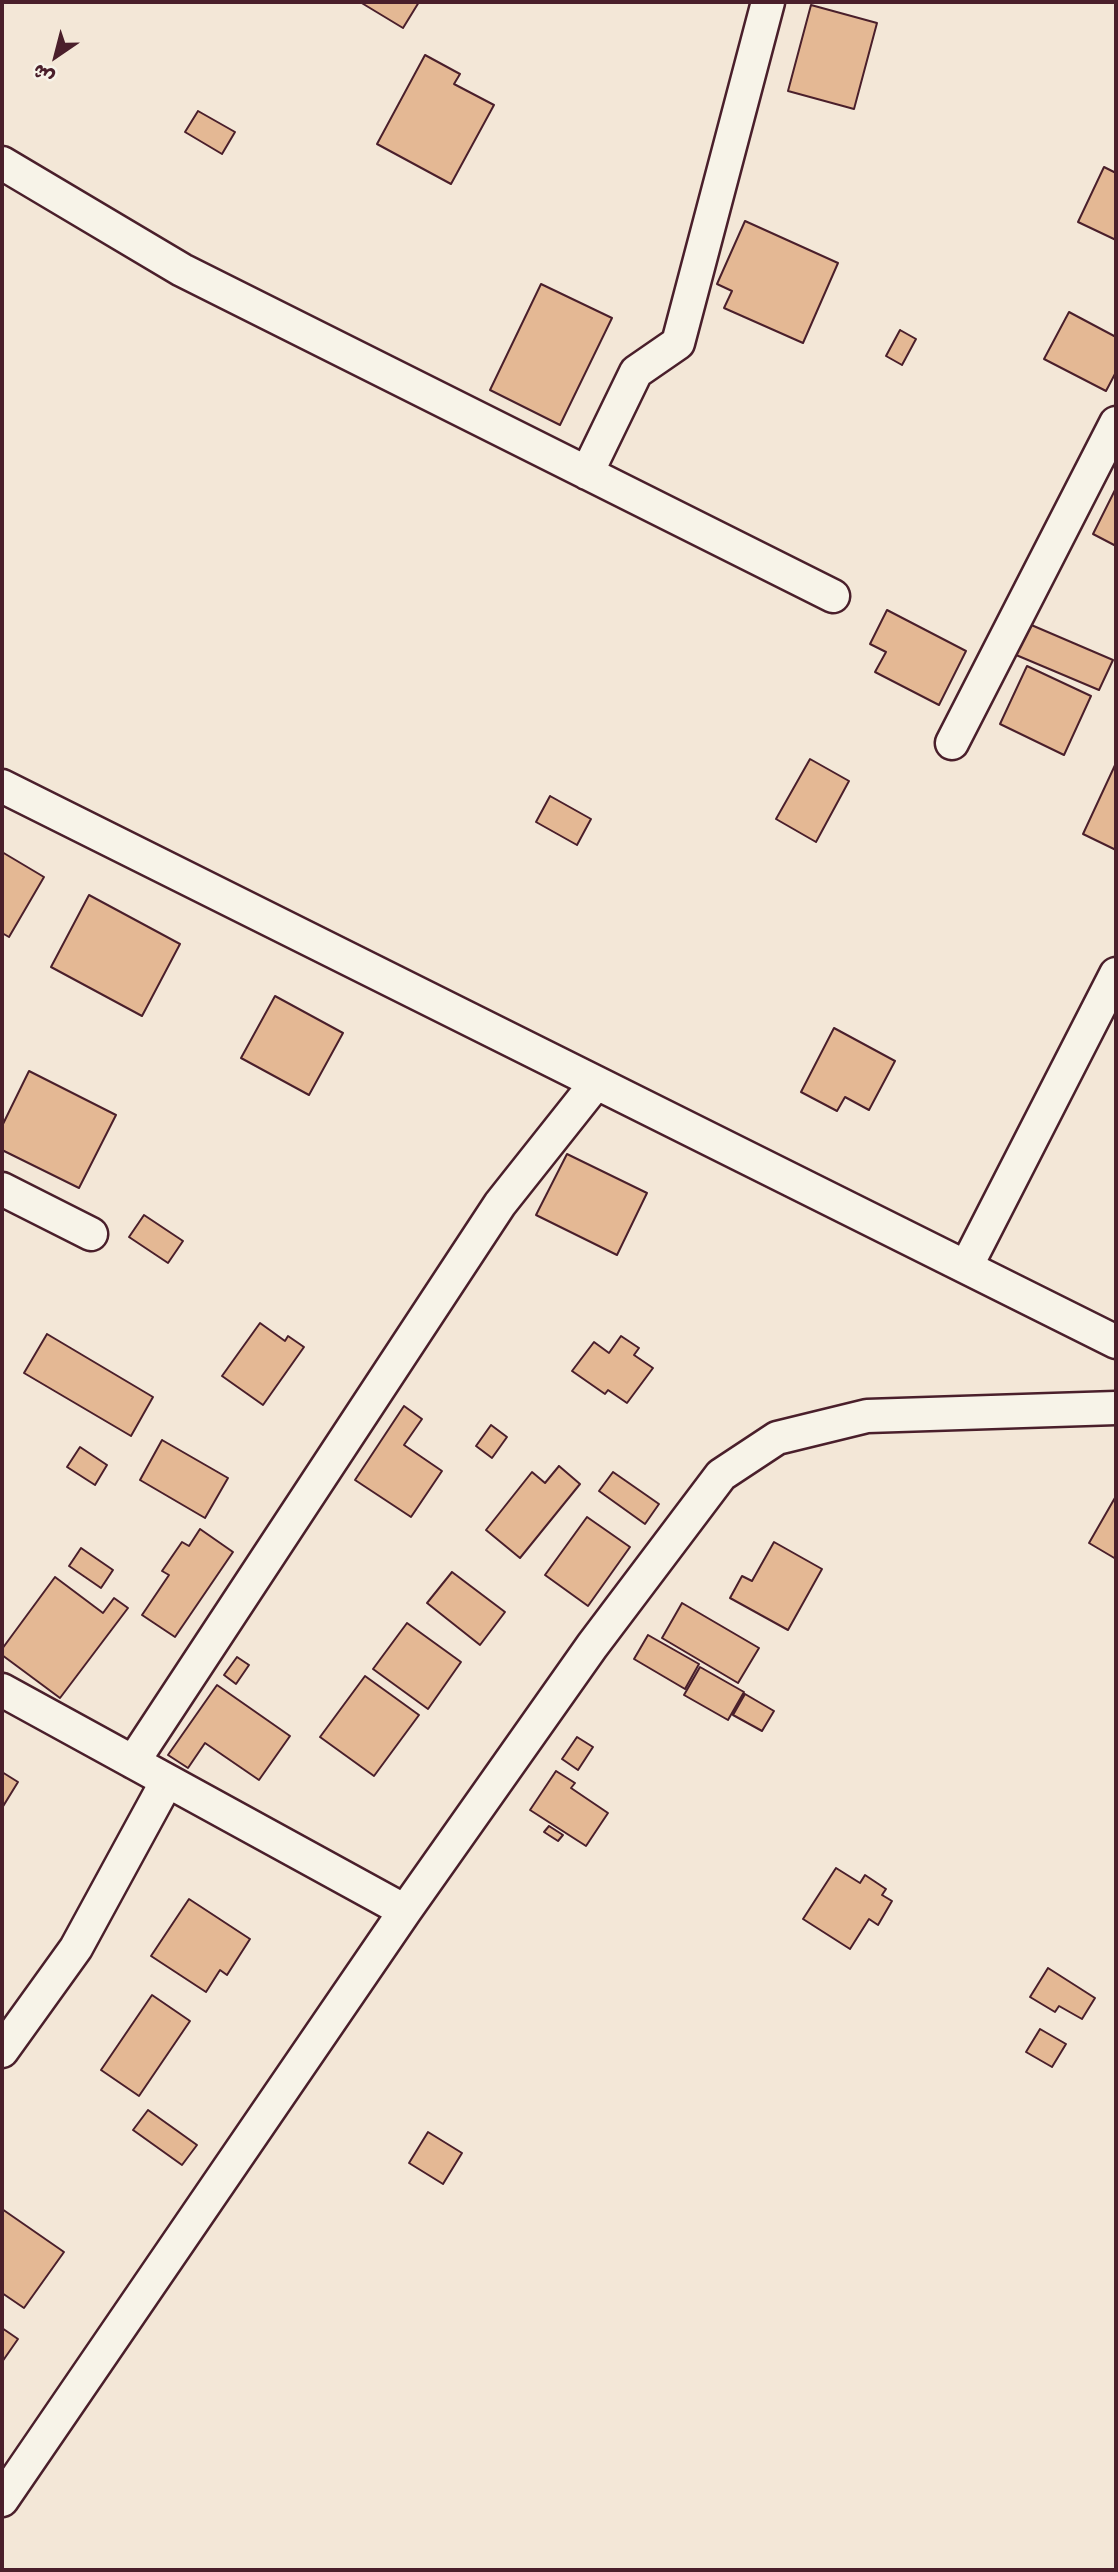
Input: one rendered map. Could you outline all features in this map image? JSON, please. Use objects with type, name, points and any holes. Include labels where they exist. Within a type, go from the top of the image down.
[{"type":"street","points":[[587,473],[636,372],[678,342],[768,2]]},
{"type":"street","points":[[2,163],[182,270],[833,596]]},
{"type":"street","points":[[952,743],[1116,423]]},
{"type":"street","points":[[2,786],[1116,1342]]},
{"type":"street","points":[[967,1267],[1116,974]]},
{"type":"street","points":[[133,1762],[500,1204],[596,1083]]},
{"type":"street","points":[[2,1189],[91,1234]]},
{"type":"street","points":[[2,2500],[405,1911],[592,1646],[721,1475],[777,1437],[867,1416],[1116,1408]]},
{"type":"street","points":[[2,1690],[405,1911]]},
{"type":"street","points":[[2,2051],[76,1948],[166,1781]]},
{"type":"building","points":[[360,2],[419,2],[403,28]]},
{"type":"building","points":[[811,5],[877,23],[854,109],[788,91]]},
{"type":"building","points":[[425,55],[460,74],[454,84],[494,105],[451,184],[377,144]]},
{"type":"building","points":[[198,111],[235,132],[222,154],[185,132]]},
{"type":"building","points":[[1104,167],[1116,173],[1116,240],[1078,222]]},
{"type":"building","points":[[745,221],[838,263],[803,343],[724,308],[732,291],[717,284]]},
{"type":"building","points":[[541,284],[612,318],[560,425],[490,390]]},
{"type":"building","points":[[1069,312],[1116,337],[1116,372],[1106,391],[1044,359]]},
{"type":"building","points":[[900,330],[916,339],[902,365],[886,356]]},
{"type":"building","points":[[1116,488],[1116,546],[1093,534]]},
{"type":"building","points":[[887,610],[966,651],[939,705],[875,672],[886,652],[870,644]]},
{"type":"building","points":[[1022,621],[1113,660],[1099,690],[1009,652]]},
{"type":"building","points":[[1027,666],[1091,696],[1064,755],[1000,724]]},
{"type":"building","points":[[810,759],[849,781],[816,842],[776,819]]},
{"type":"building","points":[[1116,763],[1116,850],[1083,834]]},
{"type":"building","points":[[550,796],[591,819],[577,845],[536,822]]},
{"type":"building","points":[[2,852],[44,877],[9,937],[2,933]]},
{"type":"building","points":[[89,895],[180,944],[142,1016],[51,967]]},
{"type":"building","points":[[275,996],[343,1033],[309,1095],[241,1058]]},
{"type":"building","points":[[834,1028],[895,1061],[869,1110],[845,1097],[837,1111],[801,1092]]},
{"type":"building","points":[[29,1071],[116,1115],[79,1188],[2,1150],[2,1126]]},
{"type":"building","points":[[567,1154],[647,1193],[617,1255],[536,1215]]},
{"type":"building","points":[[144,1215],[183,1241],[168,1263],[129,1237]]},
{"type":"building","points":[[260,1323],[285,1341],[288,1336],[304,1347],[263,1405],[222,1376]]},
{"type":"building","points":[[47,1334],[153,1397],[131,1436],[24,1373]]},
{"type":"building","points":[[621,1336],[639,1348],[634,1355],[653,1368],[627,1403],[608,1390],[605,1394],[572,1371],[594,1342],[609,1353]]},
{"type":"building","points":[[404,1406],[422,1419],[404,1445],[442,1471],[411,1517],[355,1480]]},
{"type":"building","points":[[491,1425],[507,1437],[492,1458],[476,1446]]},
{"type":"building","points":[[162,1440],[228,1478],[205,1518],[140,1480]]},
{"type":"building","points":[[80,1447],[107,1465],[95,1485],[67,1467]]},
{"type":"building","points":[[559,1466],[580,1484],[520,1558],[486,1530],[532,1472],[545,1483]]},
{"type":"building","points":[[613,1472],[659,1504],[645,1524],[599,1491]]},
{"type":"building","points":[[1116,1496],[1116,1559],[1089,1543]]},
{"type":"building","points":[[587,1517],[630,1547],[588,1606],[545,1575]]},
{"type":"building","points":[[200,1529],[233,1552],[175,1637],[142,1615],[169,1575],[162,1571],[182,1542],[189,1546]]},
{"type":"building","points":[[774,1542],[822,1569],[788,1630],[730,1598],[742,1576],[752,1581]]},
{"type":"building","points":[[81,1548],[113,1570],[101,1588],[69,1566]]},
{"type":"building","points":[[452,1572],[505,1612],[480,1645],[427,1603]]},
{"type":"building","points":[[55,1577],[103,1613],[114,1598],[128,1608],[60,1698],[2,1655],[2,1649]]},
{"type":"building","points":[[682,1603],[759,1648],[738,1683],[662,1638]]},
{"type":"building","points":[[407,1623],[461,1662],[428,1709],[373,1669]]},
{"type":"building","points":[[648,1635],[699,1664],[685,1689],[634,1659]]},
{"type":"building","points":[[237,1657],[249,1665],[236,1684],[224,1675]]},
{"type":"building","points":[[700,1667],[744,1692],[728,1720],[684,1695]]},
{"type":"building","points":[[365,1676],[419,1715],[374,1776],[320,1737]]},
{"type":"building","points":[[217,1685],[290,1736],[259,1780],[205,1743],[188,1768],[168,1755]]},
{"type":"building","points":[[745,1694],[774,1711],[762,1731],[733,1715]]},
{"type":"building","points":[[577,1737],[593,1747],[578,1770],[562,1759]]},
{"type":"building","points":[[556,1771],[575,1783],[571,1788],[608,1813],[586,1846],[530,1810]]},
{"type":"building","points":[[2,1772],[18,1782],[2,1808]]},
{"type":"building","points":[[549,1826],[563,1835],[558,1841],[544,1832]]},
{"type":"building","points":[[836,1868],[860,1883],[865,1875],[886,1889],[882,1895],[892,1901],[878,1925],[869,1919],[850,1949],[803,1919]]},
{"type":"building","points":[[189,1899],[250,1939],[227,1975],[220,1970],[206,1992],[151,1956]]},
{"type":"building","points":[[1048,1968],[1095,1998],[1082,2019],[1059,2006],[1055,2012],[1030,1997]]},
{"type":"building","points":[[152,1995],[190,2021],[139,2096],[101,2070]]},
{"type":"building","points":[[1040,2029],[1066,2044],[1052,2067],[1026,2052]]},
{"type":"building","points":[[148,2110],[197,2145],[182,2165],[133,2130]]},
{"type":"building","points":[[428,2132],[462,2153],[443,2184],[409,2163]]},
{"type":"building","points":[[2,2209],[64,2252],[24,2308],[2,2293]]},
{"type":"building","points":[[2,2328],[18,2339],[2,2362]]}]
